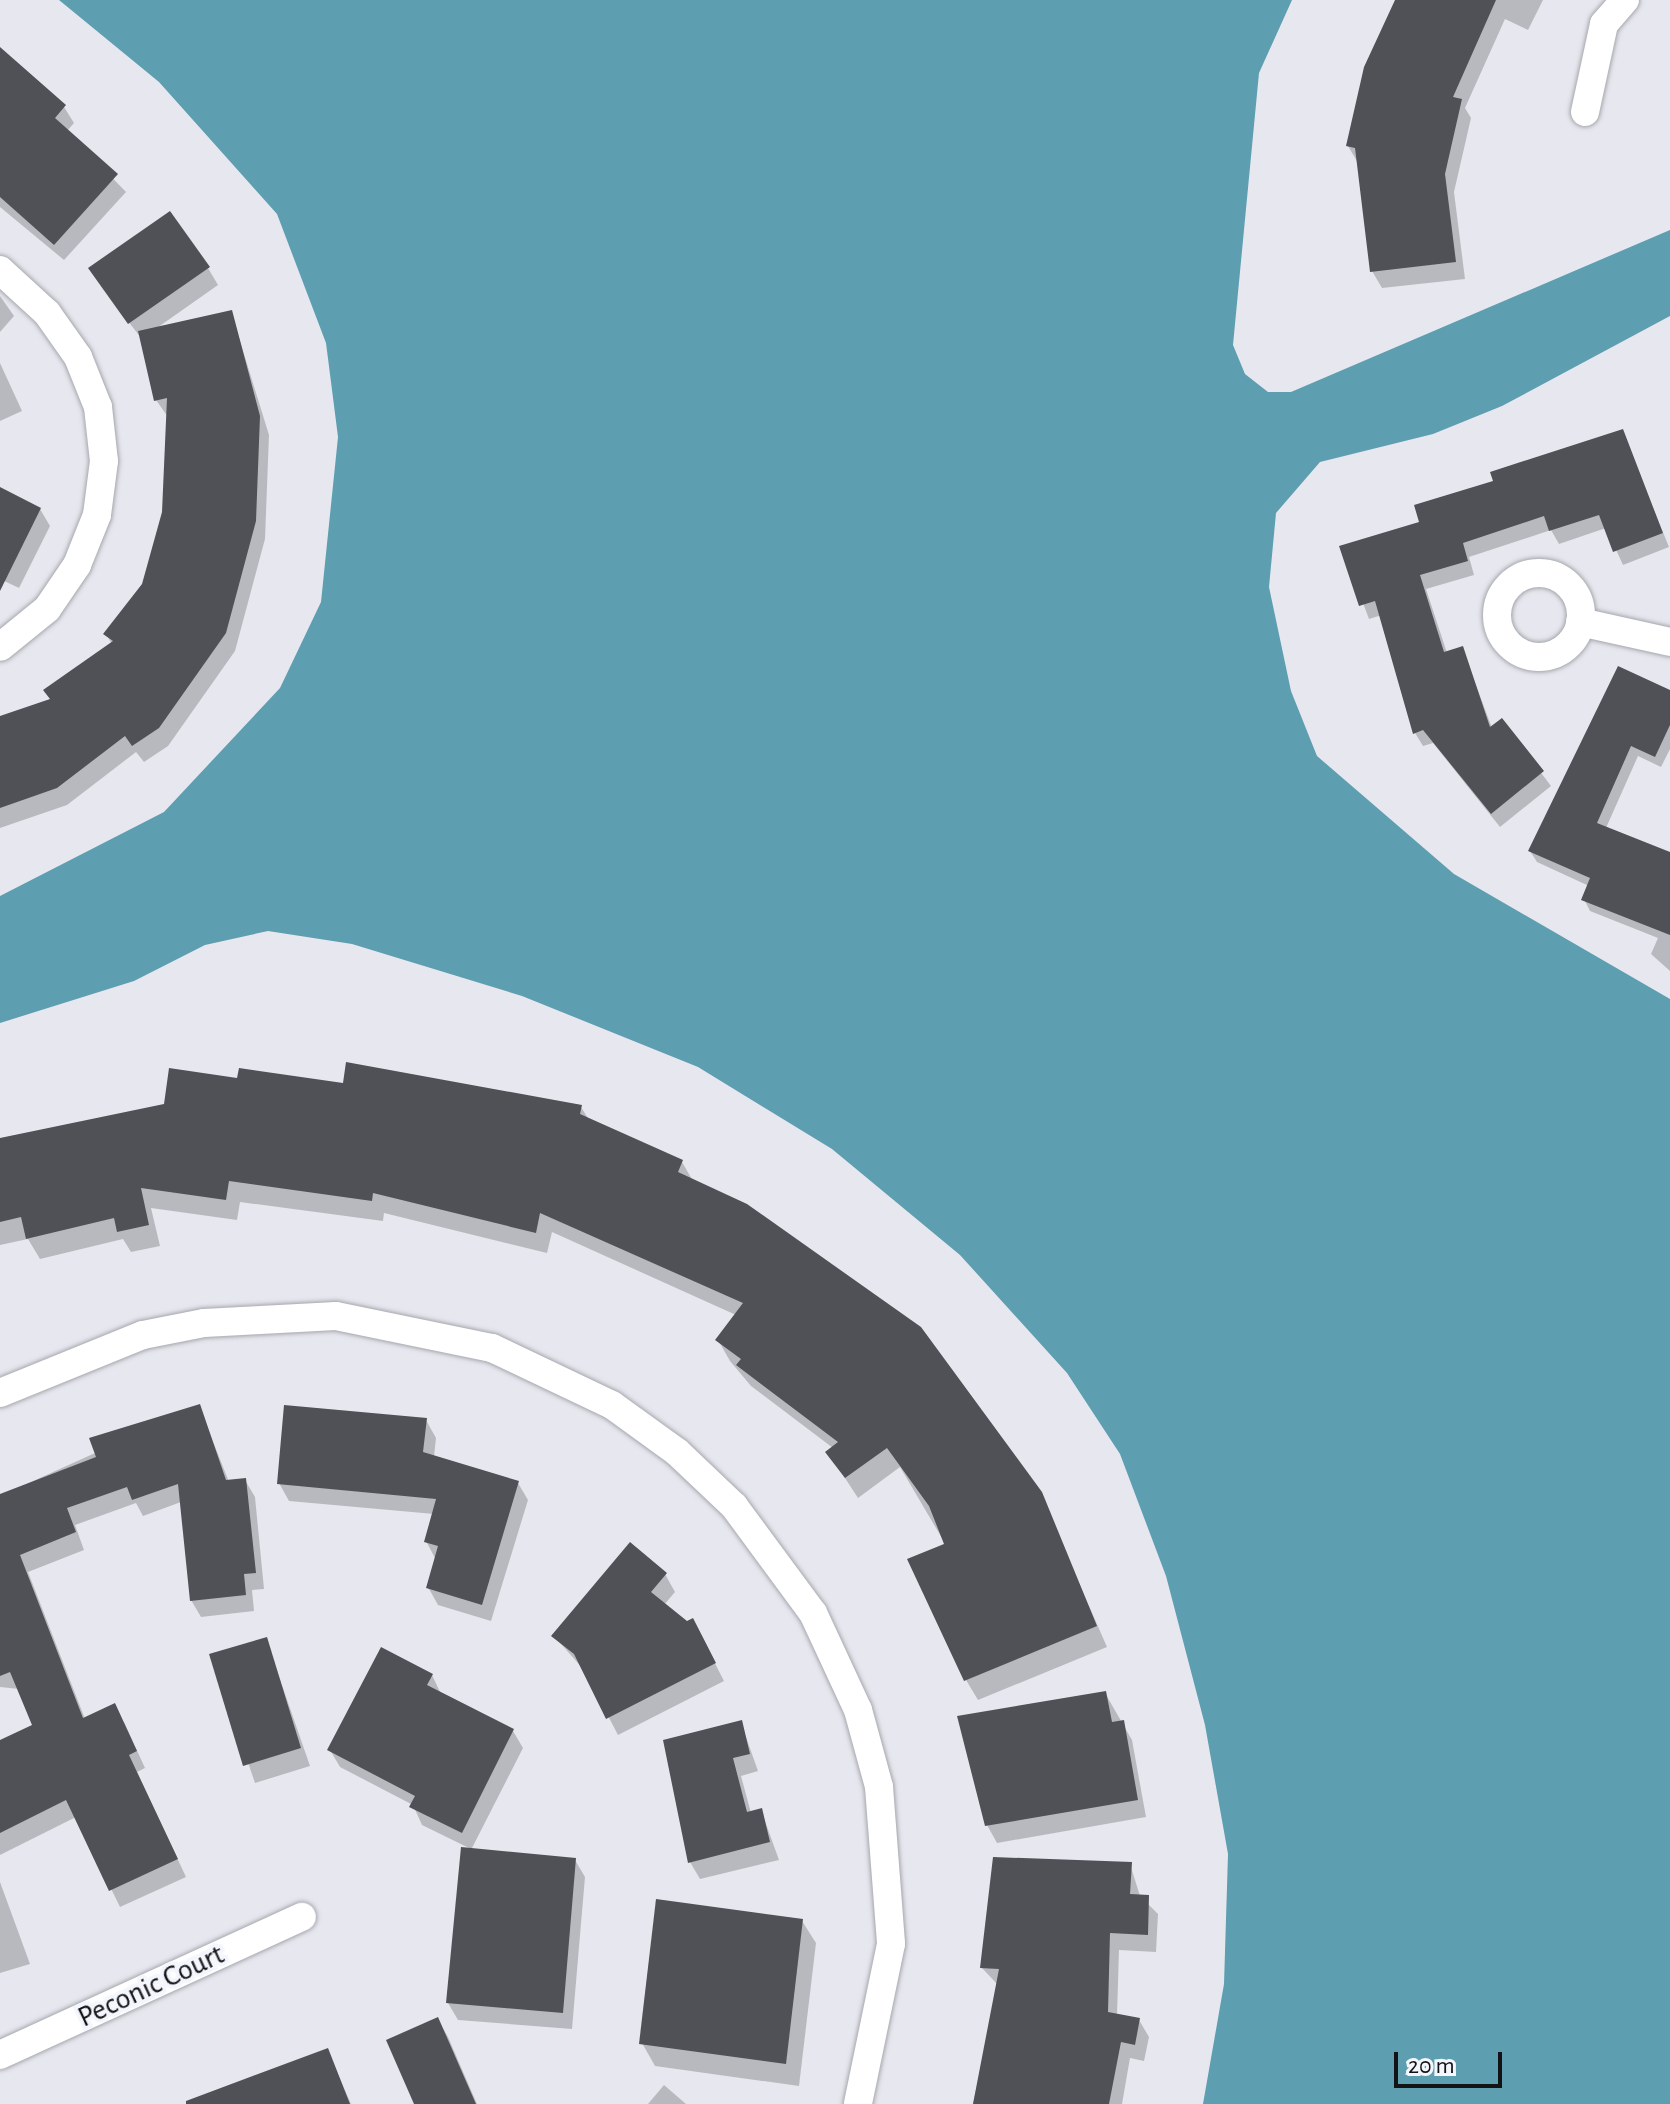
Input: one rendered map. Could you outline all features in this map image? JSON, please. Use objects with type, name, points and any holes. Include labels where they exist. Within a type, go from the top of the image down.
[{"type":"street","points":[[1585,112],[1604,24],[1625,0]]},
{"type":"street","points":[[0,270],[47,313],[78,357],[98,407],[104,461],[97,515],[77,565],[47,609],[0,647]]},
{"type":"street","points":[[1580,622],[1670,642]]},
{"type":"street","points":[[0,1393],[143,1335],[204,1323],[336,1316],[415,1327],[504,1353],[612,1405],[677,1452],[734,1506],[813,1613],[858,1710],[875,1771],[891,1864],[891,1944],[858,2104]]},
{"type":"street","name":"Peconic Court","points":[[0,2055],[302,1917]]},
{"type":"water","points":[[59,0],[1292,0],[1259,73],[1233,345],[1245,374],[1268,392],[1291,392],[1670,230],[1670,316],[1502,406],[1433,434],[1320,462],[1276,513],[1269,587],[1291,691],[1317,756],[1454,874],[1670,999],[1670,2104],[1203,2104],[1224,1984],[1228,1854],[1205,1725],[1166,1576],[1120,1454],[1067,1373],[960,1255],[832,1149],[698,1067],[522,996],[352,944],[268,931],[205,945],[134,981],[0,1023],[0,896],[164,812],[280,688],[321,602],[338,437],[326,343],[277,214],[159,82]]},
{"type":"building","points":[[1395,0],[1496,0],[1453,97],[1462,99],[1445,174],[1456,262],[1370,272],[1355,148],[1346,146],[1364,67]]},
{"type":"building","points":[[0,47],[66,105],[55,118],[118,174],[54,245],[0,197]]},
{"type":"building","points":[[170,211],[210,267],[128,324],[88,268]]},
{"type":"building","points":[[232,310],[260,416],[256,521],[226,633],[159,728],[132,746],[125,736],[57,788],[0,808],[0,716],[50,699],[43,690],[113,641],[103,634],[142,584],[162,512],[167,398],[154,401],[138,331]]},
{"type":"building","points":[[1623,429],[1663,533],[1613,552],[1599,515],[1549,531],[1544,516],[1463,543],[1468,561],[1420,575],[1444,652],[1463,646],[1490,727],[1502,718],[1544,771],[1491,814],[1423,730],[1413,734],[1375,601],[1359,606],[1339,546],[1419,522],[1414,505],[1493,481],[1490,472]]},
{"type":"building","points":[[0,487],[41,508],[0,591]]},
{"type":"building","points":[[1618,666],[1670,690],[1670,725],[1655,757],[1631,746],[1597,823],[1670,852],[1670,935],[1581,900],[1590,878],[1528,851]]},
{"type":"building","points":[[346,1062],[582,1105],[580,1114],[683,1160],[678,1172],[747,1204],[921,1327],[1042,1492],[1097,1626],[964,1681],[907,1559],[944,1544],[929,1506],[887,1448],[845,1478],[825,1452],[838,1442],[736,1365],[741,1359],[715,1340],[743,1303],[540,1213],[536,1233],[373,1193],[372,1201],[229,1181],[226,1200],[141,1188],[149,1225],[117,1232],[114,1218],[26,1239],[21,1217],[0,1222],[0,1138],[164,1104],[169,1068],[237,1078],[239,1068],[343,1083]]},
{"type":"building","points":[[200,1404],[226,1480],[246,1478],[256,1573],[244,1574],[246,1595],[190,1601],[178,1484],[132,1500],[127,1487],[67,1508],[76,1532],[20,1555],[83,1718],[115,1703],[137,1751],[129,1755],[178,1859],[109,1891],[66,1800],[0,1833],[0,1740],[32,1725],[10,1672],[0,1676],[0,1494],[96,1457],[89,1438]]},
{"type":"building","points":[[284,1405],[427,1418],[423,1452],[519,1481],[482,1605],[426,1588],[438,1546],[424,1542],[436,1499],[277,1484]]},
{"type":"building","points":[[630,1542],[667,1573],[651,1592],[687,1621],[693,1618],[716,1663],[606,1719],[574,1654],[551,1636]]},
{"type":"building","points":[[267,1637],[301,1748],[243,1766],[209,1654]]},
{"type":"building","points":[[381,1647],[433,1674],[427,1685],[514,1729],[462,1833],[409,1807],[415,1796],[327,1750]]},
{"type":"building","points":[[1106,1691],[1112,1722],[1124,1720],[1138,1800],[985,1826],[957,1716]]},
{"type":"building","points":[[742,1720],[750,1754],[733,1758],[747,1812],[762,1808],[770,1842],[688,1863],[663,1740]]},
{"type":"building","points":[[461,1847],[576,1858],[563,2013],[446,2003]]},
{"type":"building","points":[[993,1857],[1132,1862],[1130,1894],[1149,1895],[1148,1935],[1110,1933],[1108,2012],[1140,2018],[1135,2045],[1121,2042],[1109,2104],[973,2104],[999,1969],[980,1968]]},
{"type":"building","points":[[656,1899],[803,1919],[786,2064],[639,2044]]},
{"type":"building","points":[[438,2017],[476,2104],[414,2104],[386,2040]]},
{"type":"building","points":[[328,2048],[350,2104],[186,2104],[186,2101]]}]
